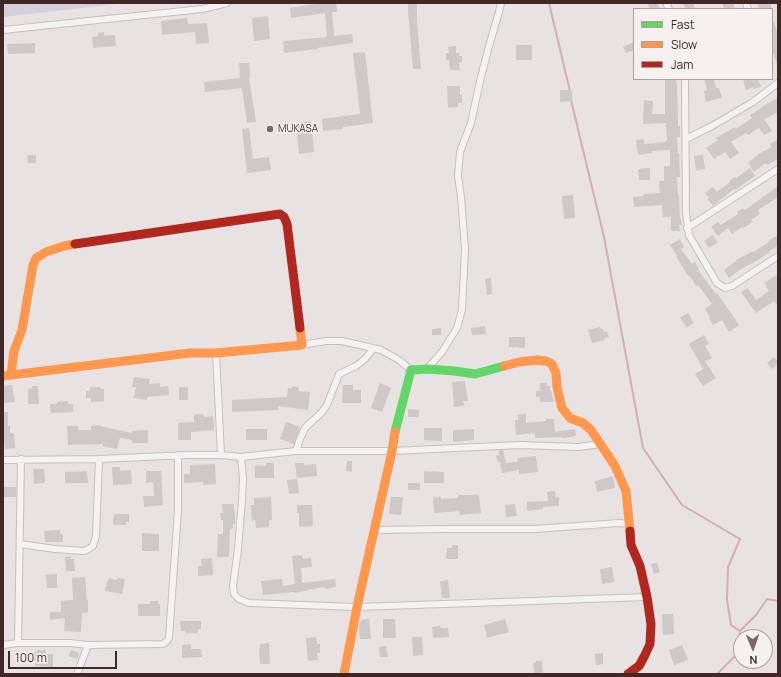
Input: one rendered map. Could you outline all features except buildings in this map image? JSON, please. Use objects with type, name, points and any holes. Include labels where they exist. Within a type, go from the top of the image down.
[{"type":"street","points":[[3,30],[202,9],[227,3]]},
{"type":"street","points":[[427,369],[442,352],[457,328],[462,310],[465,249],[458,176],[459,158],[471,123],[480,81],[501,3]]},
{"type":"street","points":[[685,80],[686,214],[689,235],[717,283],[725,288],[732,286],[778,256]]},
{"type":"street","points":[[686,139],[753,102],[776,85]]},
{"type":"street","points":[[688,228],[778,169]]},
{"type":"street","points":[[302,345],[287,224],[284,217],[280,214],[64,246],[46,252],[36,258],[32,266],[26,315],[7,375],[190,353],[302,345],[326,341],[342,342],[381,350],[399,360],[411,370],[427,369],[475,374],[519,362],[537,360],[546,361],[552,364],[556,373],[557,388],[562,408],[570,418],[583,423],[591,430],[615,466],[626,491],[631,545],[640,566],[651,624],[650,644],[645,655],[639,666],[628,674]]},
{"type":"street","points":[[296,451],[305,428],[327,405],[339,374],[356,366],[365,359],[373,349]]},
{"type":"street","points":[[216,352],[221,455]]},
{"type":"street","points":[[344,674],[357,607],[392,451],[394,434],[411,370]]},
{"type":"street","points":[[3,460],[178,455],[221,455],[241,457],[296,451],[392,451],[520,445],[578,447],[601,444]]},
{"type":"street","points":[[3,645],[18,643],[70,643],[88,645],[163,644],[166,642],[169,638],[178,510],[178,455]]},
{"type":"street","points":[[241,457],[243,465],[242,501],[233,586],[234,594],[239,599],[249,603],[357,607],[647,597]]},
{"type":"street","points":[[20,544],[83,552],[93,546],[96,536],[99,458]]},
{"type":"street","points":[[18,643],[21,459]]},
{"type":"street","points":[[374,530],[535,529],[618,523],[629,524]]},
{"type":"street","points":[[77,674],[88,645]]},
{"type":"shaded area","points":[[3,3],[125,3],[3,17]]},
{"type":"waterway","points":[[549,3],[570,91]]},
{"type":"waterway","points":[[571,100],[604,237],[643,448],[682,505],[740,539],[728,567],[727,600],[731,625],[737,629]]},
{"type":"waterway","points":[[717,674],[739,652],[740,631],[756,615],[767,599],[778,601]]},
{"type":"traffic: fast","points":[[395,432],[411,370],[427,369],[475,374],[504,366]]},
{"type":"traffic: slow","points":[[11,374],[14,351],[22,330],[33,265],[36,258],[46,252],[75,244]]},
{"type":"traffic: slow","points":[[3,376],[190,353],[216,353],[302,345],[300,328]]},
{"type":"traffic: slow","points":[[504,366],[519,362],[537,360],[546,361],[552,364],[556,373],[557,387],[562,408],[570,418],[583,423],[591,430],[615,466],[626,491],[630,531]]},
{"type":"traffic: slow","points":[[344,674],[395,432]]},
{"type":"traffic: jam","points":[[75,244],[280,214],[284,217],[287,224],[300,328]]},
{"type":"traffic: jam","points":[[628,674],[639,666],[645,655],[650,644],[651,624],[640,566],[631,545],[630,531]]},
{"type":"place","name":"MUKASA","points":[[270,129]]}]
